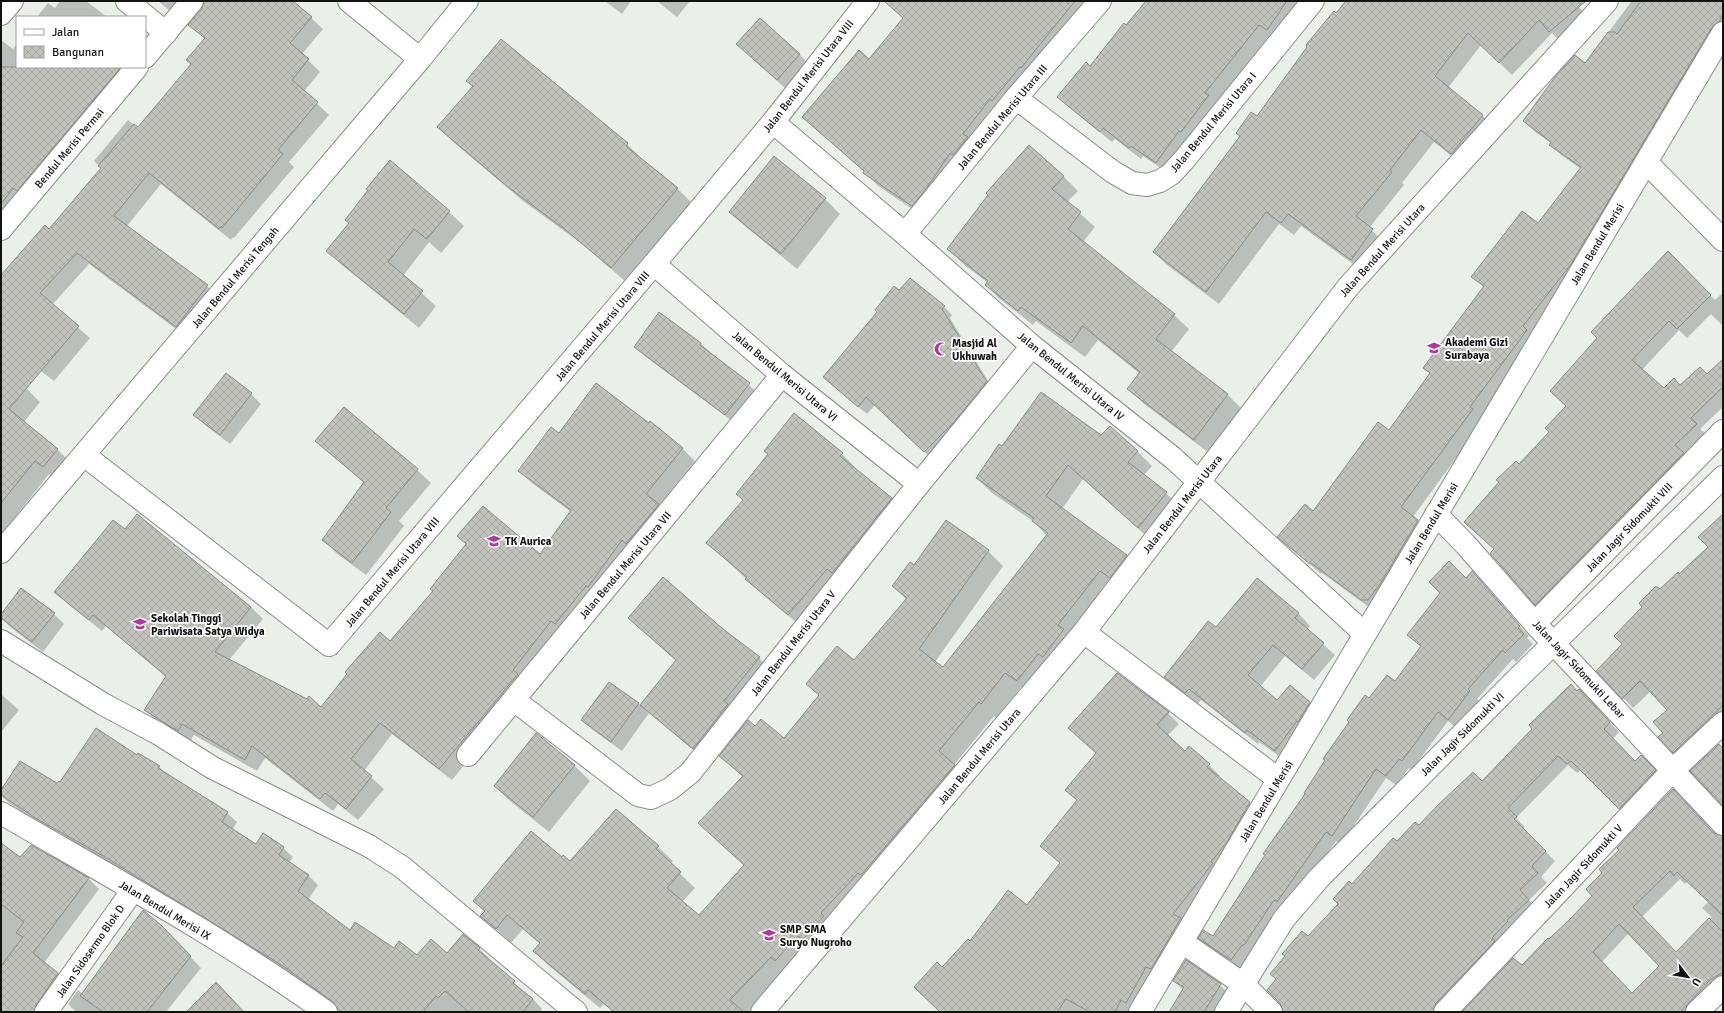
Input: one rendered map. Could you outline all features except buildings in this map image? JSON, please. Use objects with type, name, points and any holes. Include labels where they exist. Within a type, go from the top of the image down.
[{"type":"street","points":[[1,14],[12,1]]},
{"type":"street","points":[[127,1],[145,16]]},
{"type":"street","points":[[146,57],[192,1]]},
{"type":"street","points":[[349,1],[420,59]]},
{"type":"street","name":"Jalan Bendul Merisi Tengah","points":[[1,552],[420,59],[467,1]]},
{"type":"street","name":"Jalan Bendul Merisi Utara VIII","points":[[84,456],[329,645],[773,122],[868,1]]},
{"type":"street","name":"Jalan Bendul Merisi Utara III","points":[[905,234],[1016,98],[1100,1]]},
{"type":"street","name":"Jalan Bendul Merisi Utara I","points":[[1016,98],[1113,172],[1132,183],[1147,185],[1160,181],[1171,174],[1184,160],[1312,1]]},
{"type":"street","name":"Jalan Bendul Merisi Utara","points":[[762,1012],[1084,632],[1348,287],[1607,1]]},
{"type":"street","points":[[146,17],[166,33]]},
{"type":"street","name":"Jalan Bendul Merisi","points":[[1140,1012],[1723,33]]},
{"type":"street","name":"Bendul Merisi Permai","points":[[1,229],[136,68]]},
{"type":"street","name":"Jalan Bendul Merisi Utara IV","points":[[773,122],[905,234],[1032,346],[1170,456],[1365,634]]},
{"type":"street","points":[[1646,162],[1723,240]]},
{"type":"street","name":"Jalan Bendul Merisi Utara VI","points":[[654,264],[782,375],[919,484]]},
{"type":"street","name":"Jalan Bendul Merisi Utara V","points":[[514,700],[638,795],[651,798],[670,789],[690,773],[919,484],[1032,346]]},
{"type":"street","name":"Jalan Bendul Merisi Utara VII","points":[[468,755],[782,375]]},
{"type":"street","name":"Jalan Jagir Sidomukti VIII","points":[[1544,633],[1723,431]]},
{"type":"street","name":"Jalan Jagir Sidomukti VI","points":[[1226,1012],[1234,977],[1320,877],[1512,684],[1544,633],[1723,477]]},
{"type":"street","name":"Jalan Jagir Sidomukti Lebar","points":[[1436,514],[1466,545],[1544,633],[1674,769],[1723,824]]},
{"type":"street","points":[[1084,632],[1278,779]]},
{"type":"street","points":[[1,640],[103,704],[159,734],[213,768],[369,846],[402,868],[576,1012]]},
{"type":"street","name":"Jalan Jagir Sidomukti V","points":[[1444,1012],[1674,769],[1723,722]]},
{"type":"street","name":"Jalan Bendul Merisi IX","points":[[1,813],[133,890],[280,979],[326,1012]]},
{"type":"street","name":"Jalan Sidosermo Blok D","points":[[46,1012],[133,890]]},
{"type":"street","points":[[1182,942],[1234,977],[1271,1012]]},
{"type":"street","points":[[1697,1012],[1723,987]]},
{"type":"place","name":"Akademi Gizi Surabaya","points":[[1434,348]]},
{"type":"place","name":"Masjid Al Ukhuwah","points":[[941,349]]},
{"type":"place","name":"TK Aurica","points":[[494,541]]},
{"type":"place","name":"Sekolah Tinggi Pariwisata Satya Widya","points":[[140,624]]},
{"type":"place","name":"SMP SMA Suryo Nugroho","points":[[769,935]]}]
